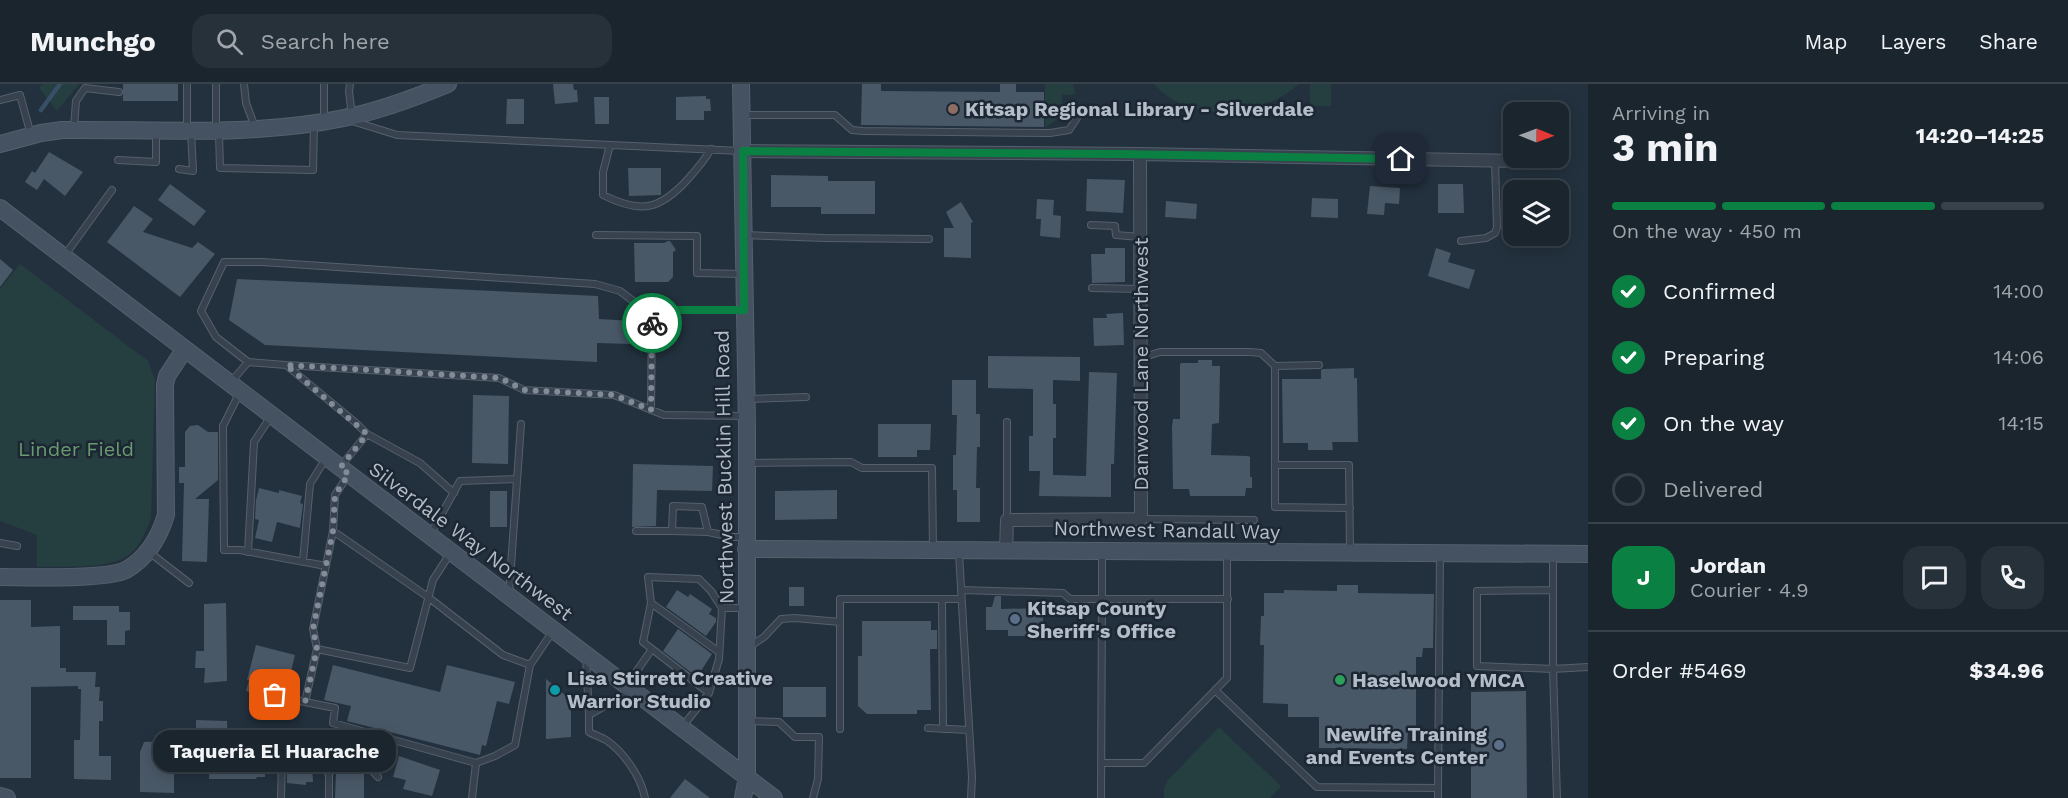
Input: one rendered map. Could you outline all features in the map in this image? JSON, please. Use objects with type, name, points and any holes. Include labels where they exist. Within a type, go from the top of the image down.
[{"type":"main road","name":"Northwest Bucklin Hill Road","points":[[741,84],[747,608],[747,777],[743,798]]},
{"type":"main road","points":[[0,144],[51,131],[255,129],[319,122],[390,105],[439,86]]},
{"type":"main road","name":"Silverdale Way Northwest","points":[[0,208],[774,798]]},
{"type":"main road","points":[[0,577],[94,576],[124,571],[144,557],[162,531],[166,515],[165,385],[167,376],[184,350]]},
{"type":"main road","name":"Northwest Randall Way","points":[[746,543],[1006,550],[1588,554]]},
{"type":"main road","name":"Northwest Bucklin Hill Road","points":[[747,777],[752,798]]},
{"type":"main road","points":[[0,796],[7,798]]},
{"type":"street","points":[[743,151],[1140,154],[1503,161]]},
{"type":"street","name":"Danwood Lane Northwest","points":[[1007,520],[1141,519],[1140,154]]},
{"type":"street","points":[[1006,550],[1007,520]]},
{"type":"lane","points":[[179,169],[193,171],[187,84]]},
{"type":"lane","points":[[216,84],[220,168],[313,170],[324,84]]},
{"type":"lane","points":[[244,84],[246,103],[255,129]]},
{"type":"lane","points":[[350,84],[347,117],[397,135],[743,151]]},
{"type":"lane","points":[[74,130],[76,101],[85,88],[119,92]]},
{"type":"lane","points":[[0,100],[20,95],[31,136]]},
{"type":"lane","points":[[742,115],[835,115],[852,130],[863,131],[1050,133],[1069,130],[1077,118],[1076,109]]},
{"type":"lane","points":[[118,160],[156,162],[156,130]]},
{"type":"lane","points":[[610,145],[603,172],[603,195],[633,207],[651,206],[668,199],[702,165],[711,149]]},
{"type":"lane","points":[[1461,241],[1486,238],[1495,233],[1497,227],[1495,161]]},
{"type":"lane","points":[[63,258],[112,190]]},
{"type":"lane","points":[[1091,225],[1115,226],[1116,235],[1140,237]]},
{"type":"lane","points":[[596,235],[697,236],[697,273],[744,274]]},
{"type":"lane","points":[[744,235],[929,239]]},
{"type":"lane","points":[[744,310],[652,310],[637,304],[620,291],[595,284],[262,262],[224,262],[201,311],[216,337],[248,362],[500,378],[524,390],[614,395],[664,415],[746,416]]},
{"type":"lane","points":[[1092,288],[1141,289]]},
{"type":"lane","points":[[651,410],[652,310]]},
{"type":"lane","points":[[1141,358],[1160,352],[1262,353],[1275,366],[1275,507],[1350,508]]},
{"type":"lane","points":[[248,362],[234,388],[223,426],[224,550],[326,566]]},
{"type":"lane","points":[[1275,366],[1319,364]]},
{"type":"lane","points":[[286,365],[367,434],[420,463],[454,493]]},
{"type":"lane","points":[[745,399],[806,397]]},
{"type":"lane","points":[[248,552],[254,441],[272,416]]},
{"type":"lane","points":[[1007,422],[1007,520]]},
{"type":"lane","points":[[509,596],[521,424]]},
{"type":"lane","points":[[305,702],[317,649],[313,629],[333,531],[335,495],[345,471],[367,434]]},
{"type":"lane","points":[[303,561],[310,484],[326,457]]},
{"type":"lane","points":[[746,463],[851,462],[862,468],[932,468],[933,549]]},
{"type":"lane","points":[[1276,465],[1350,465],[1350,553]]},
{"type":"lane","points":[[430,536],[460,481],[516,479]]},
{"type":"lane","points":[[672,531],[673,506],[702,507],[708,532]]},
{"type":"lane","points":[[1141,519],[1254,520]]},
{"type":"lane","points":[[333,531],[428,597],[503,654],[531,665]]},
{"type":"lane","points":[[636,531],[708,532],[746,543]]},
{"type":"lane","points":[[0,543],[17,546]]},
{"type":"lane","points":[[959,549],[972,777],[971,798]]},
{"type":"lane","points":[[148,551],[189,583]]},
{"type":"lane","points":[[1101,798],[1102,551]]},
{"type":"lane","points":[[317,649],[410,668],[433,580],[451,552]]},
{"type":"lane","points":[[1101,763],[1144,763],[1227,678],[1227,552]]},
{"type":"lane","points":[[1438,798],[1440,554]]},
{"type":"lane","points":[[1552,554],[1557,798]]},
{"type":"lane","points":[[681,729],[709,693],[719,659],[722,608],[711,591],[699,579],[648,577],[651,603],[643,642],[709,693]]},
{"type":"lane","points":[[961,590],[1063,593],[1070,599],[1228,599]]},
{"type":"lane","points":[[1552,590],[1477,591],[1477,666],[1553,669],[1588,667]]},
{"type":"lane","points":[[840,729],[840,599],[961,599]]},
{"type":"lane","points":[[942,599],[943,729]]},
{"type":"lane","points":[[651,603],[719,652]]},
{"type":"lane","points":[[722,608],[747,608]]},
{"type":"lane","points":[[746,649],[764,637],[781,619],[840,622]]},
{"type":"lane","points":[[275,695],[334,708],[333,723],[476,763],[515,745],[531,665],[553,630]]},
{"type":"lane","points":[[589,715],[629,688],[652,649]]},
{"type":"lane","points":[[586,655],[589,732],[607,741],[628,763],[643,789],[645,798]]},
{"type":"lane","points":[[1215,690],[1317,787],[1438,788]]},
{"type":"lane","points":[[747,721],[779,722],[795,737],[819,736],[818,779],[813,798]]},
{"type":"lane","points":[[928,729],[969,729]]},
{"type":"lane","points":[[282,798],[282,759],[315,757],[329,774]]},
{"type":"lane","points":[[472,798],[476,763]]},
{"type":"lane","points":[[329,798],[329,774],[335,764],[366,764],[378,777]]},
{"type":"green space","points":[[42,84],[79,84],[57,111],[39,88]]},
{"type":"green space","points":[[1045,84],[1073,84],[1076,94],[1062,95],[1060,114],[1054,122],[1045,127]]},
{"type":"green space","points":[[1154,84],[1299,84],[1265,104],[1246,110],[1226,112],[1206,111],[1186,106],[1169,97]]},
{"type":"green space","points":[[1310,84],[1331,84],[1331,106],[1310,106]]},
{"type":"green space","name":"Linder Field","points":[[20,264],[148,361],[155,380],[151,518],[143,538],[134,550],[122,559],[111,563],[37,567],[37,535],[0,521],[0,289]]},
{"type":"green space","points":[[1219,727],[1281,786],[1270,798],[1164,798],[1167,781]]},
{"type":"building","points":[[123,84],[178,84],[178,101],[123,101]]},
{"type":"building","points":[[553,84],[573,84],[574,90],[577,90],[578,102],[555,104]]},
{"type":"building","name":"Kitsap Regional Library - Silverdale","points":[[862,84],[881,84],[881,91],[1000,92],[1000,84],[1016,84],[1016,92],[1044,92],[1044,127],[861,125]]},
{"type":"building","points":[[706,96],[706,99],[710,99],[711,111],[704,111],[704,120],[676,120],[676,97]]},
{"type":"building","points":[[594,97],[609,97],[609,124],[595,124]]},
{"type":"building","points":[[507,99],[524,99],[524,124],[506,124]]},
{"type":"building","points":[[49,152],[83,172],[65,196],[44,179],[37,190],[25,182],[32,171],[35,173]]},
{"type":"building","points":[[628,168],[661,168],[661,195],[629,196]]},
{"type":"building","points":[[771,175],[828,176],[828,181],[875,181],[875,214],[821,214],[821,207],[771,207]]},
{"type":"building","points":[[1087,179],[1125,180],[1123,213],[1086,211]]},
{"type":"building","points":[[170,184],[206,211],[194,226],[158,200]]},
{"type":"building","points":[[1438,184],[1463,184],[1464,213],[1438,213]]},
{"type":"building","points":[[1370,186],[1400,188],[1399,204],[1385,203],[1384,215],[1367,214]]},
{"type":"building","points":[[1312,198],[1338,199],[1338,218],[1311,217]]},
{"type":"building","points":[[1037,199],[1054,200],[1053,215],[1061,216],[1060,238],[1040,236],[1041,219],[1036,219]]},
{"type":"building","points":[[1166,201],[1197,204],[1196,219],[1165,217]]},
{"type":"building","points":[[961,202],[973,222],[971,223],[971,258],[944,257],[944,228],[954,228],[946,212]]},
{"type":"building","points":[[134,206],[153,219],[143,232],[192,248],[198,242],[215,254],[180,297],[107,242]]},
{"type":"building","points":[[668,241],[676,250],[673,252],[673,277],[668,282],[635,282],[634,243]]},
{"type":"building","points":[[1105,248],[1125,248],[1125,282],[1092,283],[1091,254],[1105,254]]},
{"type":"building","points":[[1436,248],[1451,253],[1448,262],[1475,270],[1469,289],[1428,276]]},
{"type":"building","points":[[0,259],[13,270],[0,287]]},
{"type":"building","points":[[237,279],[598,296],[599,319],[632,321],[632,344],[597,343],[597,362],[265,345],[229,320]]},
{"type":"building","points":[[1123,313],[1124,345],[1094,346],[1093,318],[1107,318],[1106,314]]},
{"type":"building","points":[[988,356],[1080,357],[1080,381],[1053,380],[1056,438],[1053,438],[1053,475],[1086,476],[1089,372],[1117,373],[1111,497],[1039,496],[1040,471],[1029,471],[1029,436],[1033,436],[1033,389],[988,388]]},
{"type":"building","points":[[1198,360],[1212,360],[1212,366],[1220,366],[1219,423],[1212,424],[1211,455],[1250,457],[1252,488],[1246,488],[1245,496],[1190,496],[1189,489],[1173,489],[1172,427],[1173,419],[1180,419],[1180,365],[1181,363],[1198,363]]},
{"type":"building","points":[[1354,368],[1354,378],[1357,378],[1358,442],[1332,442],[1333,450],[1308,450],[1308,443],[1283,443],[1282,379],[1321,379],[1323,369]]},
{"type":"building","points":[[952,380],[976,380],[976,414],[980,414],[980,447],[977,447],[976,488],[980,488],[980,522],[957,522],[957,490],[953,490],[953,455],[956,455],[957,415],[952,415]]},
{"type":"building","points":[[473,395],[509,396],[508,464],[472,463]]},
{"type":"building","points":[[878,424],[931,424],[930,450],[917,450],[917,457],[878,457]]},
{"type":"building","points":[[198,425],[208,432],[218,432],[218,480],[195,499],[209,499],[207,562],[182,561],[184,483],[179,483],[179,467],[185,467],[185,432],[190,426]]},
{"type":"building","points":[[633,464],[713,466],[712,491],[657,490],[656,526],[632,527]]},
{"type":"building","points":[[259,488],[302,496],[300,528],[277,522],[272,542],[255,538],[259,520],[255,519]]},
{"type":"building","points":[[837,490],[837,519],[775,520],[775,491]]},
{"type":"building","points":[[490,491],[507,491],[507,527],[490,527]]},
{"type":"building","name":"Haselwood YMCA","points":[[1337,585],[1358,585],[1358,593],[1434,594],[1433,648],[1423,648],[1422,657],[1416,657],[1416,730],[1408,730],[1407,749],[1319,748],[1319,717],[1288,717],[1288,704],[1263,703],[1264,645],[1260,645],[1264,593],[1284,593],[1284,590],[1337,591]]},
{"type":"building","points":[[789,587],[804,587],[804,606],[789,606]]},
{"type":"building","points":[[677,590],[688,597],[690,594],[712,609],[709,614],[716,618],[716,622],[706,636],[666,607]]},
{"type":"building","name":"Kitsap County Sheriff's Office","points":[[995,596],[1001,596],[1001,609],[1043,608],[1043,636],[1008,636],[1008,630],[986,630],[986,607],[992,607]]},
{"type":"building","points":[[0,600],[31,600],[31,627],[60,626],[60,668],[66,668],[66,672],[96,672],[95,687],[100,687],[99,701],[103,701],[103,721],[99,721],[99,756],[111,756],[111,780],[74,779],[74,740],[80,740],[81,689],[78,689],[78,686],[31,687],[31,778],[0,778]]},
{"type":"building","points":[[226,603],[227,681],[204,683],[205,668],[195,668],[196,651],[204,651],[204,604]]},
{"type":"building","points":[[73,606],[119,606],[119,612],[130,612],[130,630],[125,631],[125,645],[107,645],[107,620],[73,620]]},
{"type":"building","points":[[862,621],[931,621],[931,630],[937,630],[937,649],[930,649],[931,710],[917,710],[917,714],[867,714],[858,706],[858,656],[862,656]]},
{"type":"building","points":[[678,629],[712,654],[697,677],[663,651]]},
{"type":"building","points":[[256,645],[295,655],[286,692],[271,689],[267,704],[252,700],[254,693],[246,691]]},
{"type":"building","points":[[333,665],[440,692],[447,665],[515,682],[509,704],[497,701],[486,746],[482,745],[480,755],[347,721],[351,706],[324,700]]},
{"type":"building","points":[[546,679],[571,700],[571,737],[546,739]]},
{"type":"building","points":[[783,687],[826,687],[826,717],[783,717]]},
{"type":"building","name":"Newlife Training and Events Center","points":[[1526,691],[1527,798],[1471,798],[1471,692]]},
{"type":"building","points":[[196,720],[227,721],[228,746],[232,747],[232,754],[265,752],[265,777],[209,779],[210,750],[202,743],[196,743]]},
{"type":"building","points":[[168,741],[174,752],[174,793],[140,792],[140,752],[144,742]]},
{"type":"building","points":[[324,743],[340,743],[341,758],[324,759]]},
{"type":"building","points":[[399,756],[440,770],[432,796],[403,789],[406,780],[393,777]]},
{"type":"building","points":[[312,765],[313,782],[306,782],[306,785],[287,783],[287,766]]},
{"type":"building","points":[[336,772],[364,772],[364,798],[335,798]]},
{"type":"building","points":[[685,779],[710,798],[670,798]]},
{"type":"waterway","points":[[41,110],[60,84]]},
{"type":"way so far","points":[[275,695],[305,702],[317,649],[313,629],[333,531],[335,495],[349,474],[340,468],[367,434],[286,365],[500,378],[524,390],[614,395],[651,410],[652,323]]},
{"type":"place","name":"Kitsap Regional Library - Silverdale","points":[[953,109]]},
{"type":"place","name":"Kitsap County Sheriff's Office","points":[[1015,619]]},
{"type":"place","name":"Haselwood YMCA","points":[[1340,680]]},
{"type":"place","name":"Lisa Stirrett Creative Warrior Studio","points":[[555,690]]},
{"type":"place","name":"Taqueria El Huarache","points":[[275,695]]},
{"type":"place","name":"Newlife Training and Events Center","points":[[1499,745]]},
{"type":"route","points":[[652,323],[652,310],[744,310],[743,151],[1401,159]]}]
